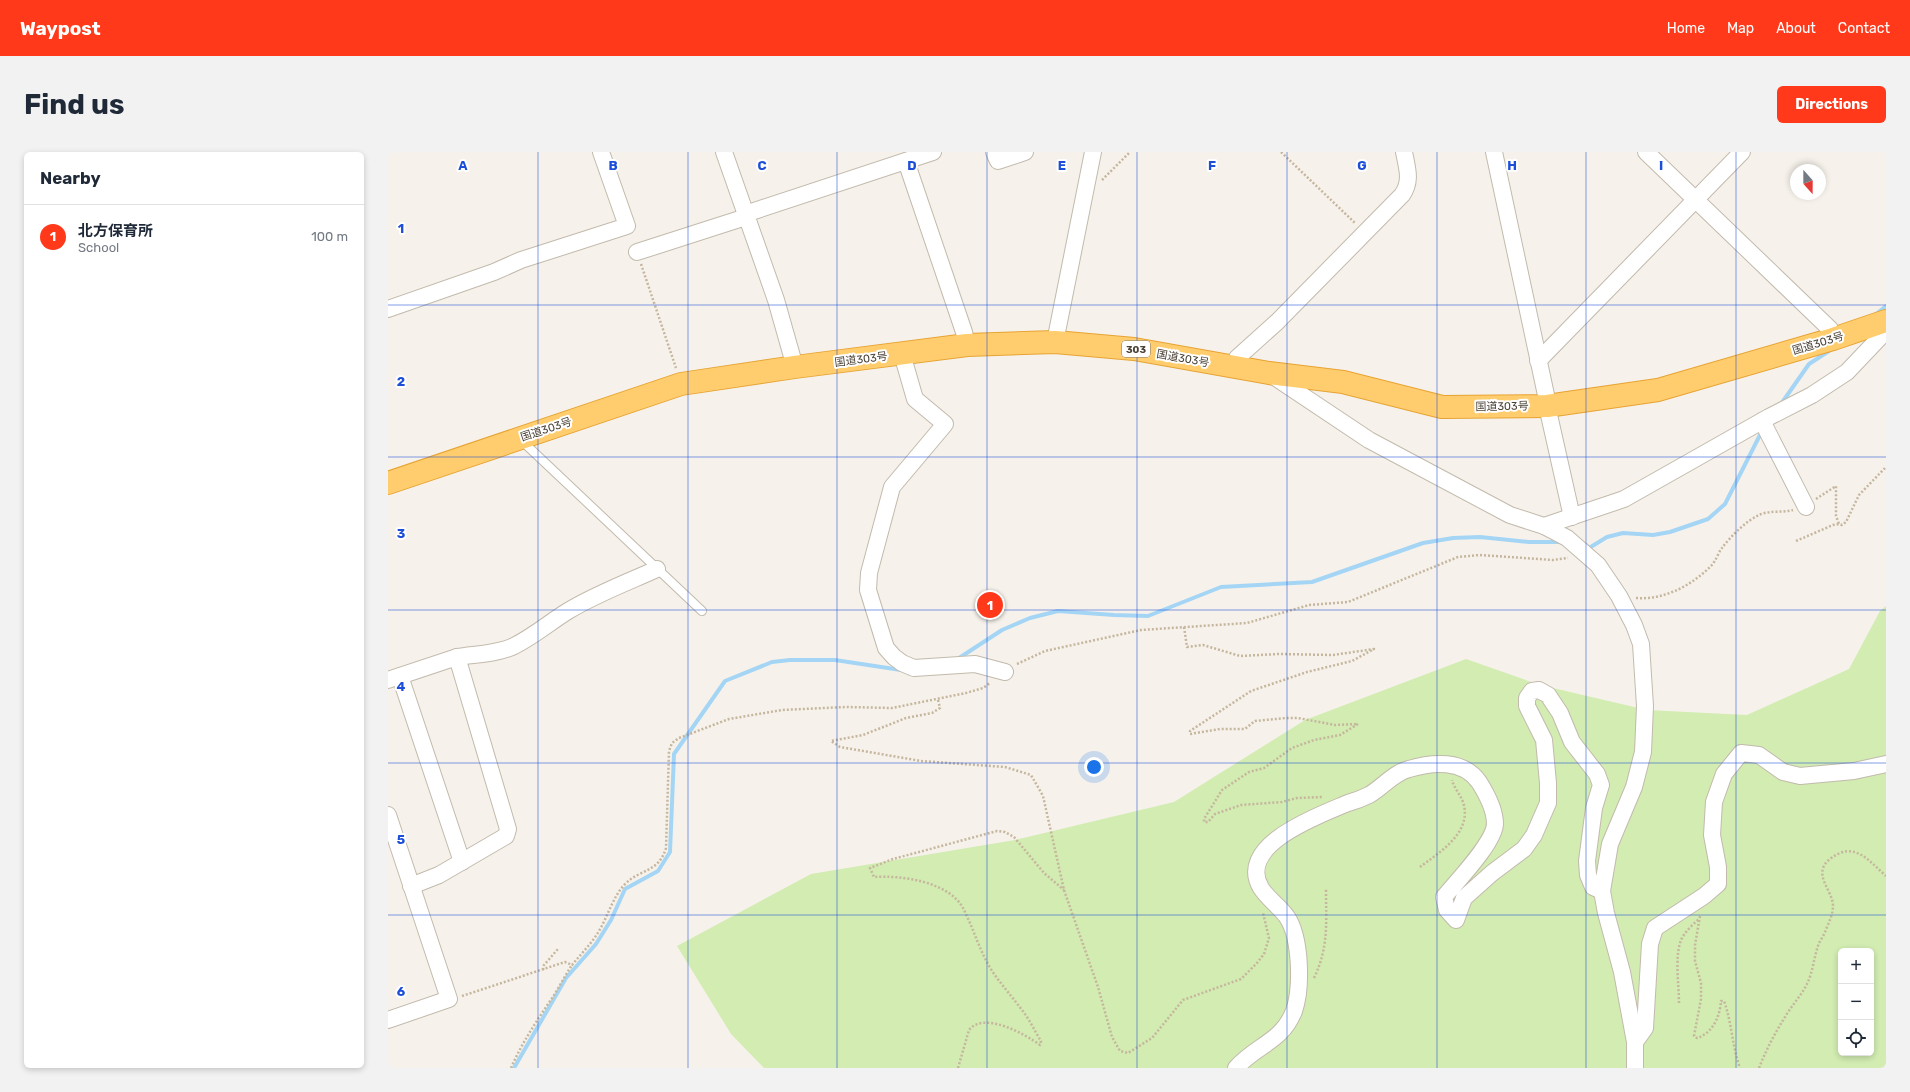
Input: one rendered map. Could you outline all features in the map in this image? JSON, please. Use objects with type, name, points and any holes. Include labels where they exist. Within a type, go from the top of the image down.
[{"type":"highway","name":"国道303号","points":[[388,483],[681,384],[967,345],[1055,342],[1134,349],[1269,374],[1343,382],[1442,407],[1547,406],[1658,390],[1833,339],[1886,321]]},
{"type":"street","points":[[388,308],[494,272],[522,260],[627,226],[601,152]]},
{"type":"street","points":[[724,152],[776,300],[795,368]]},
{"type":"street","points":[[637,252],[933,152]]},
{"type":"street","points":[[994,152],[998,161],[1025,152]]},
{"type":"street","points":[[1055,342],[1093,152]]},
{"type":"street","points":[[1234,367],[1238,358],[1277,322],[1407,187],[1408,178],[1404,152]]},
{"type":"street","points":[[1494,152],[1546,395],[1547,406],[1572,517]]},
{"type":"street","points":[[1646,152],[1830,329],[1833,339]]},
{"type":"street","points":[[1538,361],[1742,152]]},
{"type":"street","points":[[906,161],[964,332],[967,345]]},
{"type":"street","points":[[1544,526],[1624,499],[1762,420],[1812,395],[1847,372],[1886,332]]},
{"type":"street","points":[[902,354],[915,399],[946,424],[892,487],[869,573],[868,590],[886,648],[894,657],[914,668],[975,664],[1005,672]]},
{"type":"street","points":[[1269,374],[1369,440],[1510,515],[1544,526],[1567,538],[1582,549],[1598,565],[1620,599],[1634,625],[1641,644],[1645,706],[1643,752],[1634,787],[1610,844],[1602,891],[1606,913],[1622,972],[1635,1042],[1635,1068]]},
{"type":"street","points":[[1762,420],[1806,507]]},
{"type":"street","points":[[462,862],[394,678],[457,657],[495,652],[513,646],[536,634],[569,610],[657,569]]},
{"type":"street","points":[[412,886],[439,875],[506,836],[508,829],[457,657]]},
{"type":"street","points":[[1236,1068],[1245,1058],[1276,1038],[1287,1025],[1294,1009],[1297,991],[1299,957],[1294,930],[1287,917],[1262,889],[1256,870],[1262,854],[1268,846],[1309,820],[1370,795],[1391,777],[1407,769],[1433,763],[1461,767],[1474,775],[1485,792],[1495,824],[1492,833],[1477,858],[1444,897],[1447,910],[1456,920],[1464,898],[1492,872],[1524,849],[1534,835],[1548,803],[1548,783],[1544,740],[1528,706],[1527,698],[1532,691],[1539,690],[1548,695],[1560,713],[1572,742],[1597,774],[1601,785],[1594,808],[1587,861],[1588,875],[1593,887],[1602,891]]},
{"type":"street","points":[[1635,1042],[1644,1028],[1650,944],[1655,928],[1704,896],[1718,884],[1718,867],[1712,836],[1714,802],[1724,774],[1741,753],[1759,755],[1783,772],[1800,776],[1854,771],[1886,764]]},
{"type":"street","points":[[388,815],[449,999],[388,1020]]},
{"type":"lane","points":[[518,438],[702,611]]},
{"type":"path","points":[[1085,191],[1092,189],[1130,152]]},
{"type":"path","points":[[1282,152],[1364,232]]},
{"type":"path","points":[[637,252],[681,384]]},
{"type":"path","points":[[1796,541],[1833,525],[1842,525],[1846,522],[1859,495],[1886,467]]},
{"type":"path","points":[[1620,599],[1648,599],[1662,596],[1681,588],[1712,565],[1722,548],[1742,528],[1759,515],[1766,512],[1789,511],[1806,507],[1836,486],[1836,516],[1839,524]]},
{"type":"path","points":[[511,1068],[529,1033],[572,965],[598,934],[619,891],[632,879],[653,868],[664,856],[666,848],[669,751],[672,743],[679,738],[729,719],[782,710],[846,707],[892,708],[938,700],[983,688],[1021,661],[1044,651],[1141,630],[1247,623],[1309,605],[1348,602],[1458,557],[1480,555],[1553,560],[1571,557],[1582,549]]},
{"type":"path","points":[[1184,627],[1187,647],[1203,645],[1240,656],[1279,654],[1333,655],[1374,649],[1352,661],[1307,672],[1251,691],[1190,731],[1190,734],[1195,735],[1220,729],[1245,729],[1255,721],[1286,718],[1298,718],[1335,725],[1358,724],[1340,735],[1314,740],[1292,748],[1264,768],[1249,772],[1222,790],[1204,819],[1204,822],[1208,822],[1215,814],[1241,805],[1282,802],[1297,798],[1326,797]]},
{"type":"path","points":[[938,700],[940,708],[932,713],[906,718],[863,735],[831,741],[840,747],[921,761],[1005,767],[1031,775],[1043,796],[1064,890],[1098,987],[1112,1036],[1120,1051],[1128,1053],[1152,1038],[1183,1000],[1241,979],[1257,964],[1264,954],[1269,938],[1262,912]]},
{"type":"path","points":[[1420,867],[1448,845],[1459,833],[1464,822],[1465,813],[1463,801],[1453,785],[1449,765]]},
{"type":"path","points":[[958,1068],[969,1030],[977,1023],[990,1023],[1007,1027],[1024,1034],[1040,1045],[1041,1041],[1028,1018],[992,971],[974,935],[964,909],[953,896],[932,884],[891,876],[874,877],[870,868],[893,859],[997,831],[1005,832],[1014,837],[1044,873],[1064,890]]},
{"type":"path","points":[[1759,1068],[1767,1046],[1809,981],[1819,943],[1825,933],[1832,915],[1832,900],[1823,882],[1822,874],[1824,865],[1830,859],[1844,851],[1852,851],[1862,855],[1886,876]]},
{"type":"path","points":[[1314,979],[1319,967],[1327,935],[1326,889]]},
{"type":"path","points":[[1704,896],[1705,908],[1700,918],[1695,945],[1695,961],[1701,983],[1701,999],[1694,1036],[1697,1038],[1700,1037],[1714,1025],[1720,1009],[1721,1001],[1724,1001],[1730,1016],[1735,1056],[1740,1068]]},
{"type":"path","points":[[1680,1003],[1678,964],[1680,942],[1683,936],[1700,918]]},
{"type":"path","points":[[542,970],[544,965],[558,949]]},
{"type":"path","points":[[449,999],[458,998],[565,962],[572,965]]},
{"type":"green space","points":[[1886,606],[1886,1068],[764,1068],[731,1034],[677,946],[811,874],[1015,840],[1174,802],[1305,720],[1466,659],[1540,685],[1647,710],[1747,715],[1849,669],[1880,611]]},
{"type":"waterway","points":[[1875,315],[1886,306]]},
{"type":"waterway","points":[[1781,404],[1809,364],[1829,351]]},
{"type":"waterway","points":[[1586,545],[1589,548],[1607,537],[1623,533],[1653,535],[1670,532],[1708,519],[1725,504],[1762,431]]},
{"type":"waterway","points":[[956,660],[1002,630],[1030,618],[1058,611],[1148,616],[1221,587],[1312,582],[1423,543],[1453,538],[1480,537],[1529,542],[1562,542]]},
{"type":"waterway","points":[[514,1068],[566,978],[596,944],[611,920],[625,889],[658,871],[670,852],[674,754],[725,681],[772,662],[790,660],[835,660],[901,670]]},
{"type":"place","name":"北方保育所","points":[[990,605]]}]
